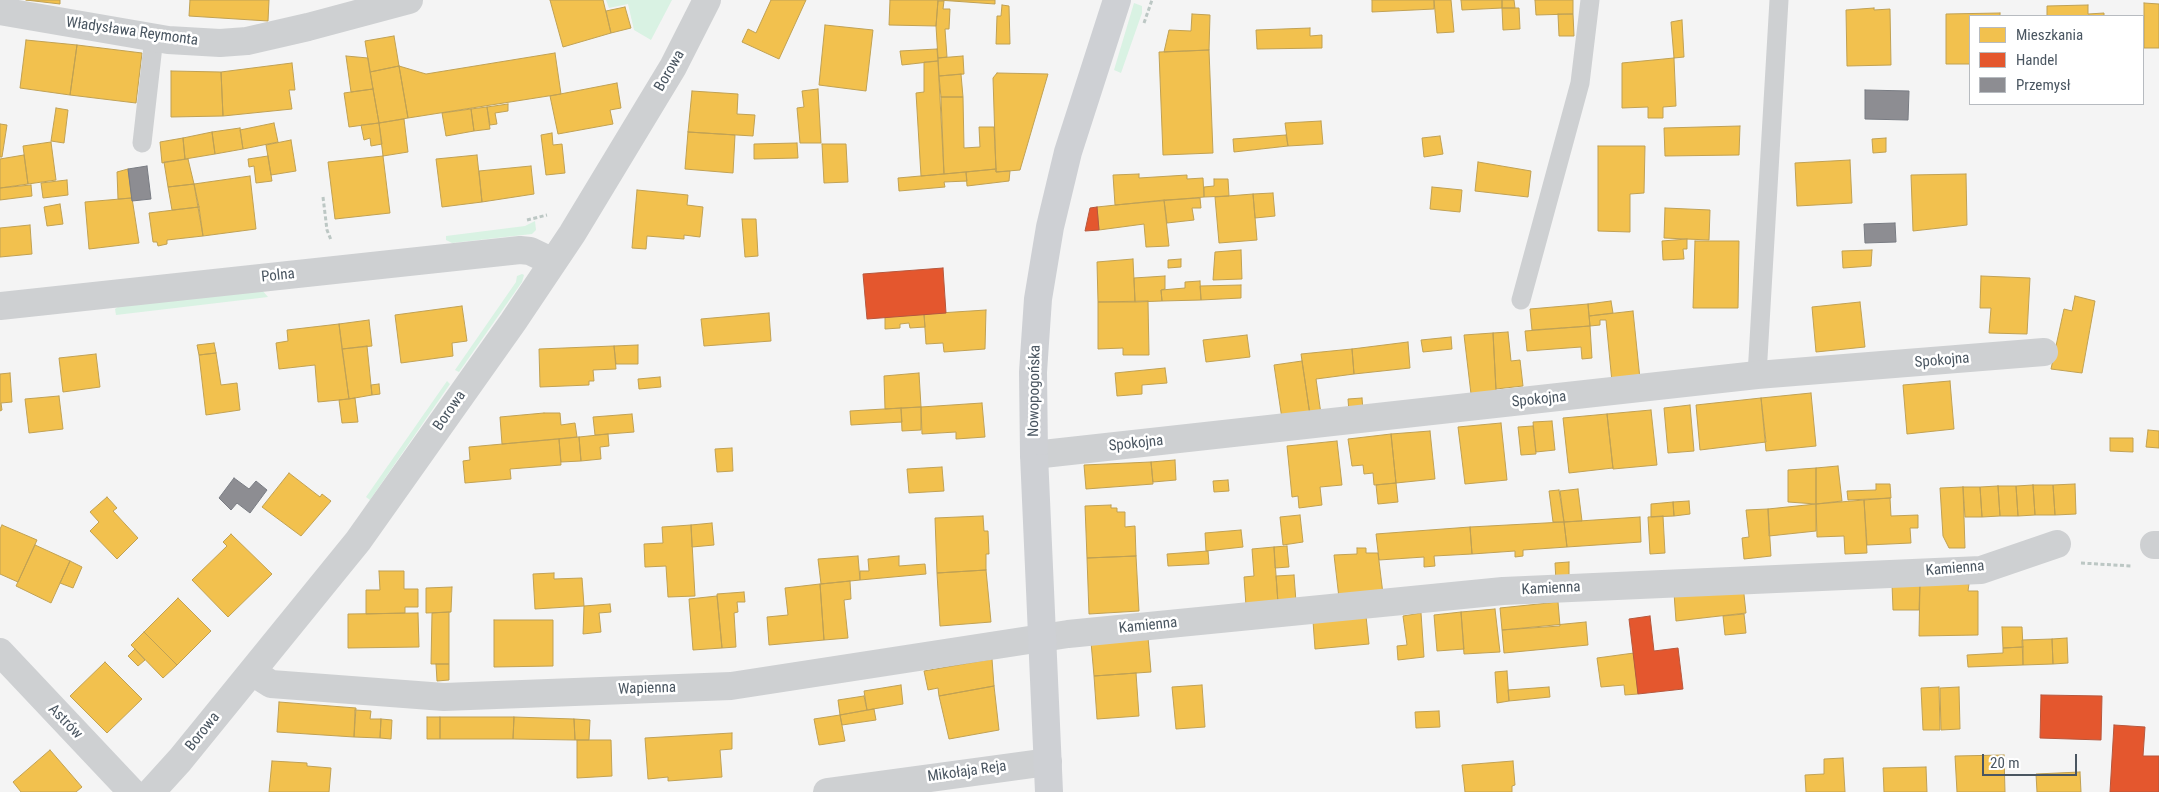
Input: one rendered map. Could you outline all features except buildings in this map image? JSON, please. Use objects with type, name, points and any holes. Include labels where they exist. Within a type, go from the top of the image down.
[{"type":"street","name":"Władysława Reymonta","points":[[0,11],[193,43],[247,40],[308,27],[409,0]]},
{"type":"street","name":"Borowa","points":[[151,792],[252,672],[358,541],[553,262],[673,67],[707,0]]},
{"type":"street","name":"Nowopogońska","points":[[1049,792],[1034,455],[1033,372],[1038,299],[1050,227],[1068,152],[1117,0]]},
{"type":"street","name":"Polna","points":[[0,306],[520,250],[530,251],[553,262]]},
{"type":"street","name":"Spokojna","points":[[1034,455],[1758,375],[2044,352]]},
{"type":"street","name":"Kamienna","points":[[1042,637],[1503,591],[1981,570],[2057,544]]},
{"type":"street","name":"Wapienna","points":[[252,672],[272,684],[444,697],[730,686],[1042,637]]},
{"type":"street","name":"Astrów","points":[[0,652],[132,792]]},
{"type":"street","name":"Mikołaja Reja","points":[[827,792],[1048,762]]},
{"type":"lane","points":[[1521,300],[1580,83],[1590,0]]},
{"type":"lane","points":[[1758,375],[1779,0]]},
{"type":"lane","points":[[142,143],[154,37]]},
{"type":"path","points":[[1142,27],[1152,0]]},
{"type":"path","points":[[323,197],[327,230],[330,233]]},
{"type":"path","points":[[2057,544],[2070,562],[2136,566]]},
{"type":"green space","points":[[606,0],[672,0],[651,40],[634,30],[628,4],[609,8]]},
{"type":"green space","points":[[1134,3],[1142,6],[1142,13],[1121,73],[1114,70]]},
{"type":"green space","points":[[535,221],[536,230],[532,234],[452,243],[446,240],[446,236],[525,226]]},
{"type":"green space","points":[[524,275],[522,282],[459,372],[455,370],[516,282],[517,276]]},
{"type":"green space","points":[[262,290],[268,297],[116,315],[115,309],[119,306]]},
{"type":"green space","points":[[447,381],[450,384],[370,500],[366,497]]}]
